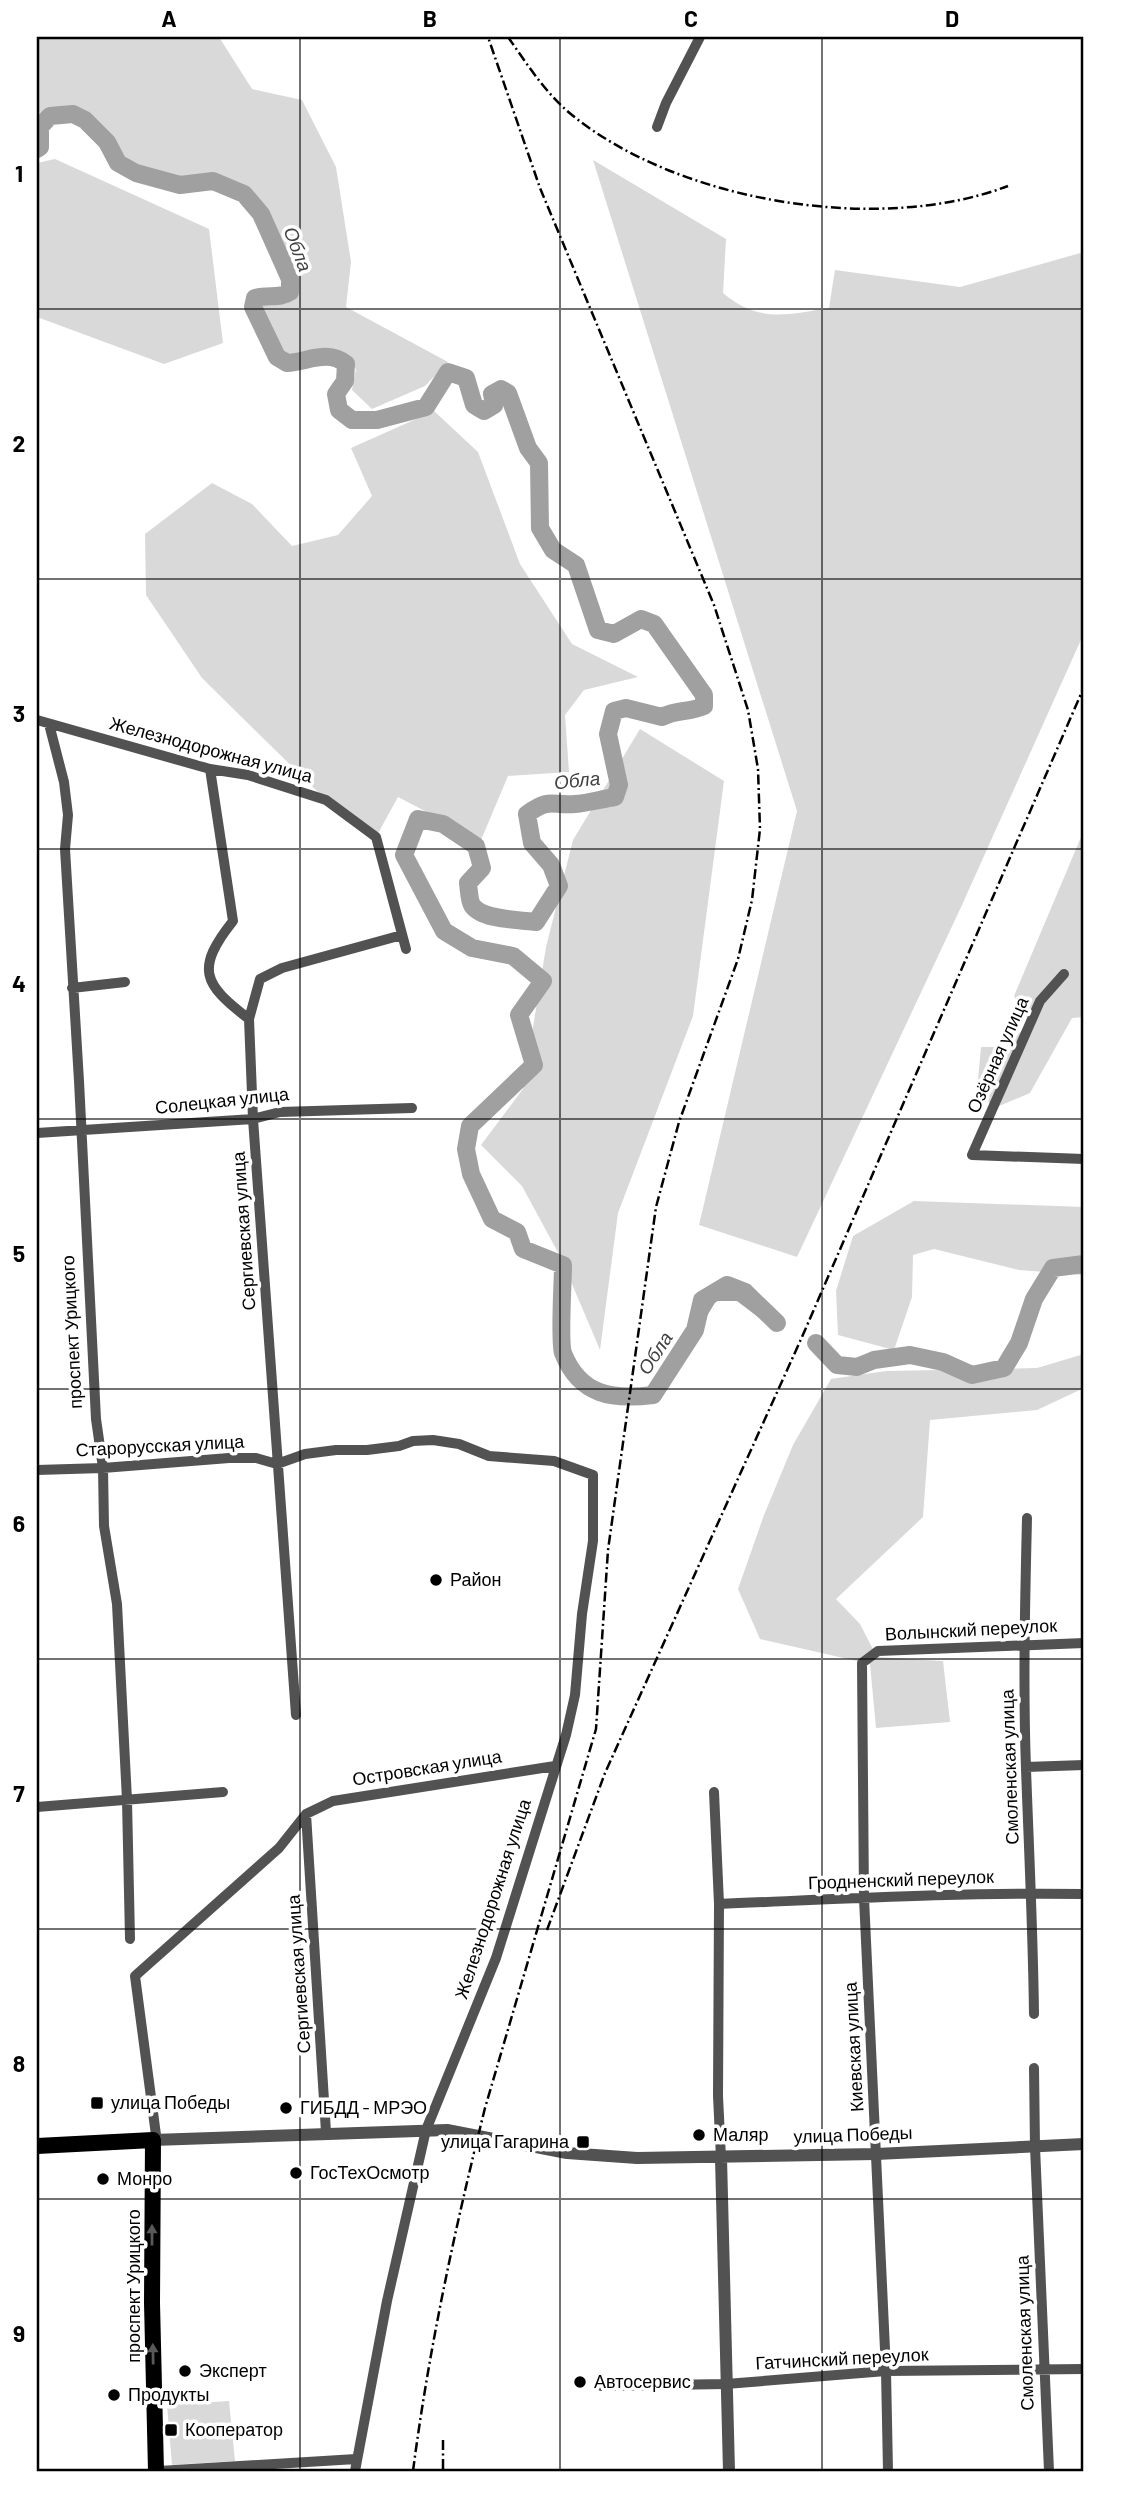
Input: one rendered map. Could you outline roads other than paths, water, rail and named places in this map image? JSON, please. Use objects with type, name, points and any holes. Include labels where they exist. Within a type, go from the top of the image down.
[{"type":"main road","name":"улица Победы","points":[[37,2146],[153,2140]]},
{"type":"main road","name":"проспект Урицкого","points":[[153,2140],[152,2303],[158,2471]]},
{"type":"street","points":[[657,127],[666,103],[700,37]]},
{"type":"street","name":"Железнодорожная улица","points":[[37,720],[211,769],[248,775],[326,800],[376,837],[406,949]]},
{"type":"street","name":"проспект Урицкого","points":[[49,724],[64,782],[68,815],[65,849],[72,988],[96,1419],[103,1468],[104,1526],[117,1604],[127,1800],[130,1939]]},
{"type":"street","points":[[211,769],[233,921],[216,942],[208,959],[213,986],[224,1000],[249,1019]]},
{"type":"street","name":"Сергиевская улица","points":[[296,1716],[253,1119],[249,1019],[260,979],[282,968],[402,935]]},
{"type":"street","name":"Озёрная улица","points":[[1064,974],[1040,1001],[972,1155],[1084,1159]]},
{"type":"street","points":[[72,988],[125,982]]},
{"type":"street","name":"Солецкая улица","points":[[37,1133],[253,1119],[280,1112],[412,1108]]},
{"type":"street","name":"Старорусская улица","points":[[37,1470],[256,1458],[277,1464],[305,1454],[367,1450],[433,1440],[459,1444],[489,1456]]},
{"type":"street","name":"Железнодорожная улица","points":[[355,2465],[387,2301],[426,2130],[496,1958],[566,1735],[575,1695],[582,1614],[593,1541],[593,1475],[554,1461],[489,1456]]},
{"type":"street","name":"Смоленская улица","points":[[1027,1518],[1026,1768],[1034,2014]]},
{"type":"street","name":"Волынский переулок","points":[[862,1663],[878,1651],[1084,1643]]},
{"type":"street","name":"Киевская улица","points":[[862,1663],[864,1898],[886,2371],[888,2471]]},
{"type":"street","points":[[1026,1768],[1084,1765]]},
{"type":"street","name":"Островская улица","points":[[306,1814],[333,1801],[555,1766]]},
{"type":"street","points":[[37,1807],[223,1792]]},
{"type":"street","points":[[714,1792],[719,1904],[718,2096],[729,2471]]},
{"type":"street","name":"проспект Урицкого","points":[[153,2140],[156,2135],[135,1976],[279,1848],[306,1814]]},
{"type":"street","name":"Сергиевская улица","points":[[306,1814],[326,2132]]},
{"type":"street","name":"Гродненский переулок","points":[[719,1904],[1032,1893],[1084,1894]]},
{"type":"street","name":"Смоленская улица","points":[[1034,2068],[1049,2471]]},
{"type":"street","name":"улица Победы","points":[[153,2140],[326,2132],[447,2130],[567,2153],[637,2158],[876,2154],[1084,2144]]},
{"type":"street","name":"Гатчинский переулок","points":[[601,2386],[726,2384],[886,2371],[1084,2369]]},
{"type":"street","points":[[158,2471],[355,2465]]},
{"type":"waterway","name":"Обла","points":[[37,149],[40,147],[40,127],[50,116],[73,114],[85,120],[107,142],[118,163],[136,173],[180,185],[213,181],[244,194],[261,214],[290,279],[290,292],[255,298],[253,307],[277,357],[287,363],[332,357],[346,364],[345,381],[336,394],[339,410],[352,420],[377,420],[426,407],[448,372],[466,378],[474,405],[484,411],[494,405],[492,394],[501,389],[508,393],[528,448],[539,463],[540,528],[553,550],[576,565],[598,630],[614,634],[641,619],[654,624],[704,695],[704,706],[662,717],[626,708],[614,711],[608,734],[619,785],[615,797],[575,804],[551,803],[527,814],[532,843],[551,865],[559,886],[536,922],[484,914],[472,905],[468,883],[482,868],[476,846],[443,824],[418,819],[404,855],[444,931],[472,948],[513,956],[543,981],[519,1015],[534,1065],[470,1126],[466,1149],[471,1174],[492,1219],[517,1232],[523,1249],[563,1265],[562,1346],[570,1367],[588,1387],[599,1392],[624,1397],[653,1395],[695,1330],[702,1300],[727,1285],[745,1292],[777,1323]]},
{"type":"waterway","name":"Обла","points":[[816,1343],[837,1365],[857,1367],[874,1360],[910,1355],[943,1362],[972,1375],[1004,1368],[1019,1343],[1034,1299],[1053,1268],[1084,1264]]},
{"type":"railway","points":[[413,2471],[444,2288],[485,2108],[596,1729],[608,1550],[656,1207],[679,1122],[738,959],[752,900],[760,829],[758,769],[748,710],[714,605],[540,188],[488,37]]},
{"type":"railway","points":[[508,37],[545,88],[572,115],[616,145],[667,170],[723,189],[782,202],[842,208],[900,208],[957,201],[1008,186]]},
{"type":"railway","points":[[547,1930],[605,1773],[802,1337],[1084,687]]},
{"type":"railway","points":[[443,2440],[443,2471]]},
{"type":"place","name":"Район","points":[[436,1580]]},
{"type":"place","name":"улица Победы","points":[[97,2103]]},
{"type":"place","name":"ГИБДД - МРЭО","points":[[286,2108]]},
{"type":"place","name":"Маляр","points":[[699,2135]]},
{"type":"place","name":"улица Гагарина","points":[[583,2142]]},
{"type":"place","name":"ГосТехОсмотр","points":[[296,2173]]},
{"type":"place","name":"Монро","points":[[103,2179]]},
{"type":"place","name":"Эксперт","points":[[185,2371]]},
{"type":"place","name":"Автосервис","points":[[580,2382]]},
{"type":"place","name":"Продукты","points":[[114,2395]]},
{"type":"place","name":"Кооператор","points":[[171,2430]]}]
